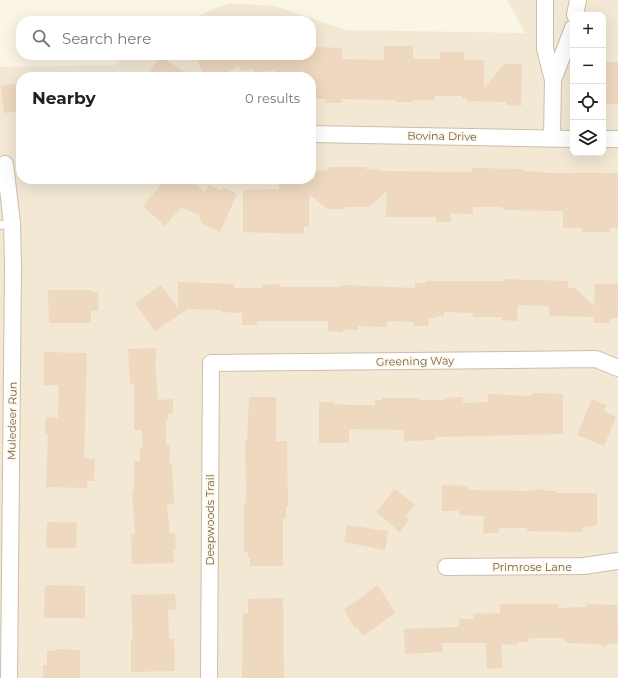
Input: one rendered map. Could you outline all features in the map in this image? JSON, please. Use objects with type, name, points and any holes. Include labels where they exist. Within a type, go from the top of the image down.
[{"type":"street","points":[[545,0],[545,49],[553,80],[552,138]]},
{"type":"street","points":[[576,12],[578,0]]},
{"type":"street","points":[[553,80],[570,36]]},
{"type":"street","name":"Bovina Drive","points":[[316,134],[570,139]]},
{"type":"street","points":[[606,139],[618,139]]},
{"type":"street","name":"Muledeer Run","points":[[5,164],[6,224],[13,266],[9,678]]},
{"type":"street","name":"Greening Way","points":[[211,363],[596,359],[618,368]]},
{"type":"street","name":"Deepwoods Trail","points":[[209,678],[211,363]]},
{"type":"street","name":"Primrose Lane","points":[[446,567],[584,566],[618,561]]},
{"type":"shaded area","points":[[507,0],[618,0],[618,678],[0,678],[0,67],[116,65],[122,60],[316,60],[316,20],[345,30],[525,33]]},
{"type":"shaded area","points":[[229,3],[275,6],[304,16],[197,16]]},
{"type":"building","points":[[384,46],[413,46],[413,59],[440,59],[440,52],[464,52],[464,60],[484,60],[484,88],[504,64],[522,64],[521,106],[506,105],[506,102],[467,101],[467,98],[462,98],[462,96],[435,96],[435,100],[413,100],[413,102],[396,102],[396,100],[342,99],[341,103],[326,103],[326,99],[316,99],[316,72],[276,72],[276,70],[255,72],[254,69],[240,71],[239,66],[226,72],[203,72],[197,60],[316,60],[316,47],[342,48],[342,59],[384,60]]},
{"type":"building","points":[[158,60],[166,60],[185,72],[150,72]]},
{"type":"building","points":[[606,62],[618,62],[618,104],[606,104]]},
{"type":"building","points":[[16,84],[16,112],[4,113],[1,86]]},
{"type":"building","points":[[329,167],[366,167],[366,169],[381,171],[472,172],[472,168],[523,169],[523,171],[546,173],[618,173],[618,228],[610,228],[610,232],[582,232],[582,228],[563,228],[563,211],[505,210],[501,207],[473,207],[473,214],[451,213],[451,222],[436,222],[436,217],[386,217],[387,191],[369,207],[345,207],[345,209],[327,209],[309,194],[309,227],[304,227],[303,234],[243,232],[243,190],[279,189],[279,184],[316,184],[316,171],[329,170]]},
{"type":"building","points":[[162,184],[195,184],[205,192],[208,185],[221,190],[223,187],[237,194],[220,232],[202,224],[199,215],[181,207],[165,226],[143,206]]},
{"type":"building","points":[[504,279],[568,281],[568,288],[575,288],[594,306],[595,284],[618,284],[618,318],[611,318],[610,323],[594,323],[594,317],[549,316],[549,306],[518,305],[517,321],[501,320],[502,317],[473,317],[473,313],[444,312],[444,317],[435,316],[435,318],[429,318],[428,326],[414,326],[414,322],[392,321],[387,322],[387,327],[358,326],[358,330],[343,329],[343,332],[328,331],[328,321],[257,321],[257,325],[242,325],[242,313],[222,312],[222,310],[188,309],[155,331],[135,303],[161,285],[178,308],[178,282],[234,284],[234,288],[262,288],[262,285],[280,284],[280,287],[341,287],[341,285],[415,288],[415,283],[426,283],[426,281],[504,281]]},
{"type":"building","points":[[48,290],[91,290],[91,292],[98,292],[99,311],[91,311],[91,323],[49,323]]},
{"type":"building","points":[[156,348],[155,362],[158,400],[173,399],[173,414],[167,414],[168,420],[166,420],[166,445],[170,445],[169,464],[172,464],[174,504],[168,504],[167,508],[170,533],[175,533],[176,549],[173,549],[174,563],[132,564],[131,534],[135,534],[132,490],[134,490],[134,461],[140,461],[140,449],[143,447],[142,430],[134,430],[134,384],[130,385],[128,349]]},
{"type":"building","points":[[44,352],[87,353],[84,458],[95,459],[94,481],[87,481],[87,488],[46,487],[48,435],[45,435],[46,417],[58,418],[59,385],[44,385]]},
{"type":"building","points":[[532,393],[563,394],[563,434],[435,437],[435,440],[404,441],[404,430],[349,429],[349,443],[319,443],[319,402],[334,402],[334,404],[349,405],[375,405],[375,400],[382,400],[382,398],[420,398],[420,400],[445,400],[445,398],[463,397],[463,403],[488,402],[488,394],[532,396]]},
{"type":"building","points":[[249,397],[276,397],[276,441],[287,441],[288,506],[286,506],[286,518],[283,519],[283,566],[250,566],[248,552],[244,552],[244,503],[246,503],[245,441],[247,441]]},
{"type":"building","points":[[592,399],[606,405],[604,411],[616,417],[604,446],[577,435]]},
{"type":"building","points":[[442,485],[468,486],[468,490],[526,491],[544,489],[546,491],[556,491],[556,493],[597,493],[597,525],[583,527],[583,532],[527,531],[527,528],[499,528],[499,533],[483,533],[484,516],[459,515],[459,511],[442,511]]},
{"type":"building","points":[[395,489],[415,505],[405,516],[409,519],[400,532],[376,512]]},
{"type":"building","points":[[47,522],[77,523],[76,548],[46,548]]},
{"type":"building","points":[[347,525],[388,531],[385,550],[344,542]]},
{"type":"building","points":[[45,585],[85,586],[85,618],[44,618]]},
{"type":"building","points":[[378,585],[395,613],[363,636],[357,627],[354,627],[344,610]]},
{"type":"building","points":[[175,594],[176,609],[168,610],[169,639],[174,639],[175,671],[131,672],[131,640],[133,640],[131,595]]},
{"type":"building","points":[[283,598],[284,678],[242,678],[243,613],[248,613],[248,599]]},
{"type":"building","points":[[500,604],[559,604],[559,608],[587,607],[587,604],[617,605],[618,643],[607,644],[604,647],[599,644],[566,643],[564,638],[529,638],[529,642],[517,642],[517,645],[501,644],[503,668],[487,669],[486,643],[442,643],[443,652],[405,654],[404,629],[459,627],[459,619],[474,619],[473,614],[500,613]]},
{"type":"building","points":[[55,649],[80,650],[80,678],[43,678],[43,665],[47,665],[47,651],[55,651]]}]
